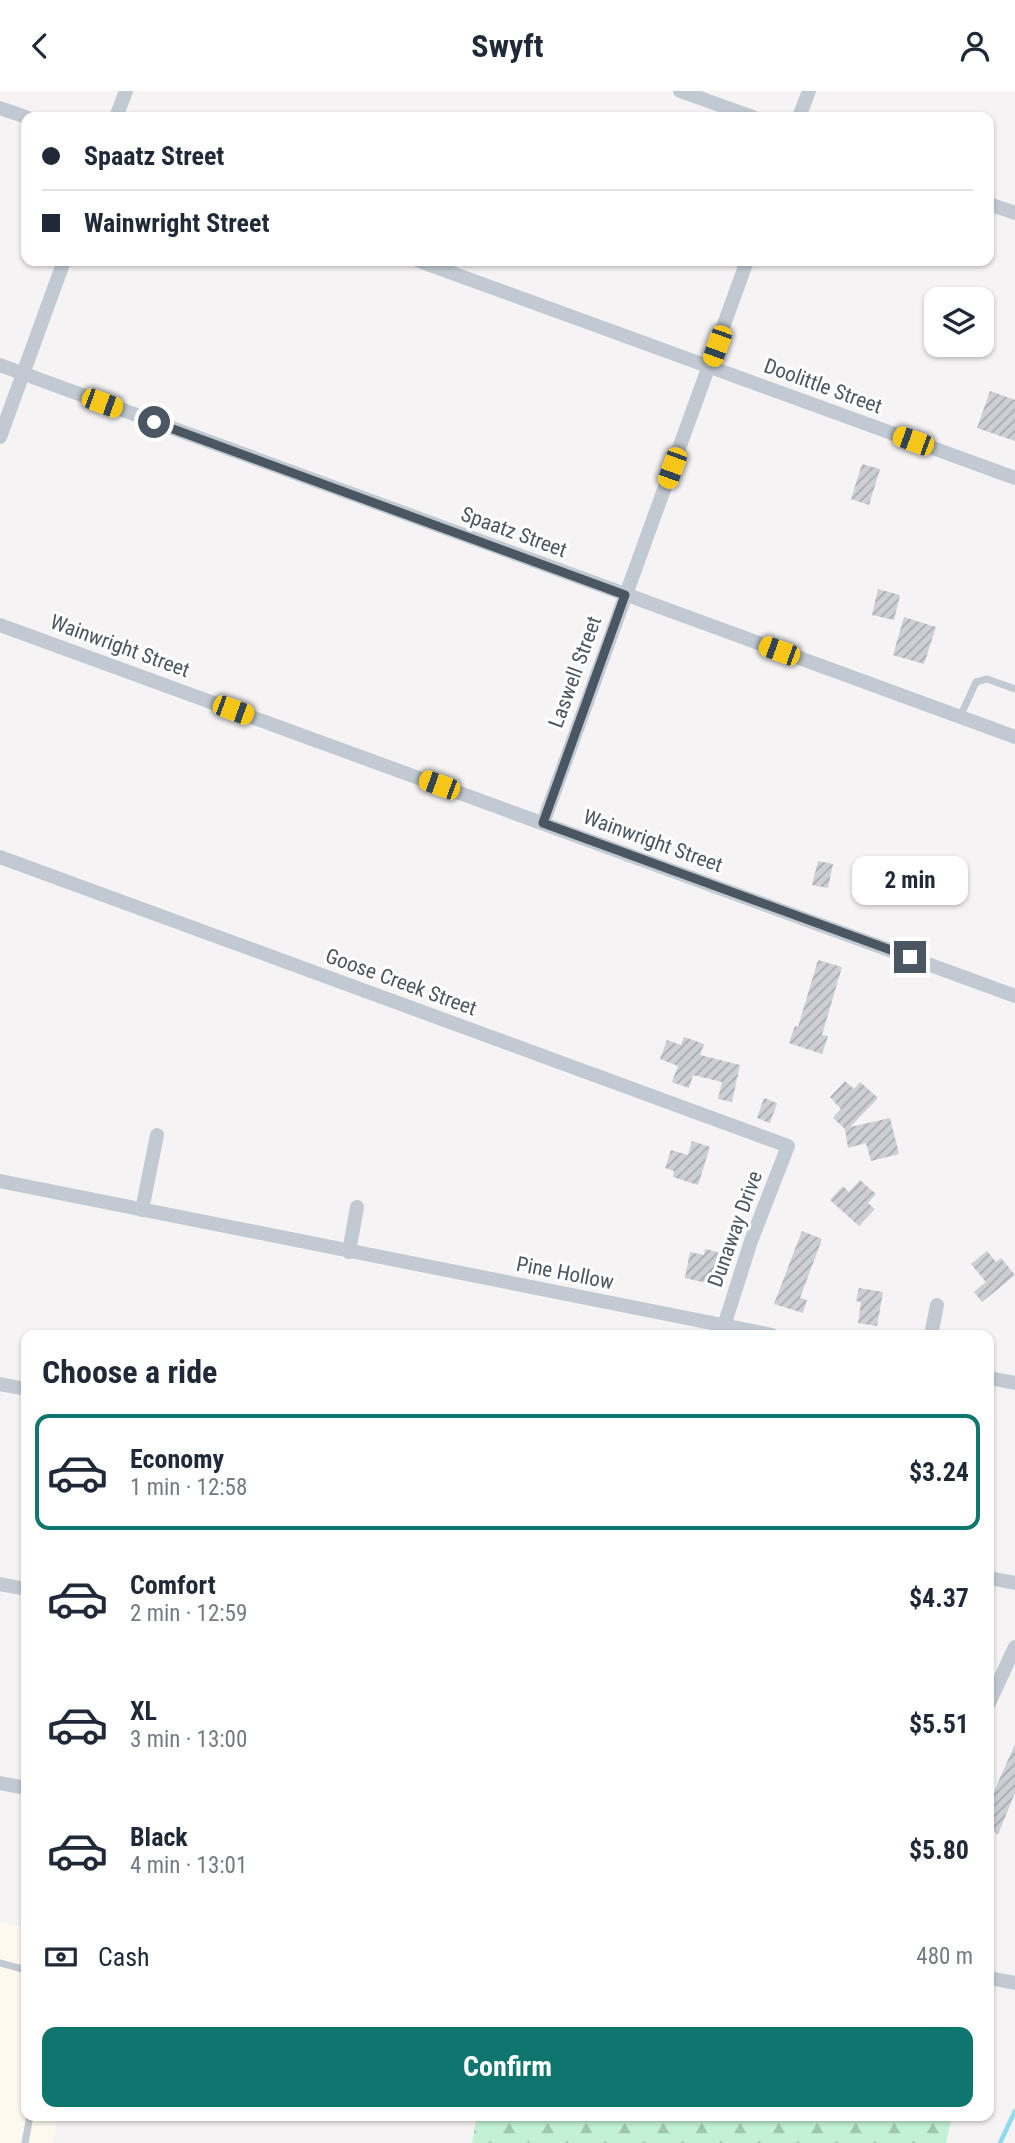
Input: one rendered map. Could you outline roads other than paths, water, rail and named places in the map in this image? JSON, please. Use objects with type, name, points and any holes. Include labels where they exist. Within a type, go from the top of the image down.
[{"type":"street","points":[[118,112],[126,91]]},
{"type":"street","points":[[680,91],[738,112]]},
{"type":"street","points":[[801,112],[809,91]]},
{"type":"street","points":[[0,108],[21,115]]},
{"type":"street","points":[[994,206],[1015,213]]},
{"type":"street","points":[[0,437],[62,266]]},
{"type":"street","name":"Doolittle Street","points":[[433,266],[1015,478]]},
{"type":"street","name":"Laswell Street","points":[[543,823],[745,266]]},
{"type":"street","name":"Spaatz Street","points":[[0,365],[1015,737]]},
{"type":"street","name":"Wainwright Street","points":[[0,625],[1015,996]]},
{"type":"street","name":"Goose Creek Street","points":[[0,857],[788,1146]]},
{"type":"street","points":[[142,1210],[157,1135]]},
{"type":"street","name":"Dunaway Drive","points":[[724,1326],[751,1241],[788,1146]]},
{"type":"street","name":"Pine Hollow","points":[[0,1181],[745,1330]]},
{"type":"street","points":[[349,1252],[357,1207]]},
{"type":"street","points":[[933,1330],[937,1305]]},
{"type":"street","points":[[994,1379],[1015,1384]]},
{"type":"street","points":[[0,1384],[21,1388]]},
{"type":"street","points":[[994,1579],[1015,1583]]},
{"type":"street","points":[[0,1584],[21,1589]]},
{"type":"street","points":[[994,1692],[1015,1647]]},
{"type":"street","points":[[0,1783],[21,1787]]},
{"type":"street","points":[[994,1979],[1015,1983]]},
{"type":"lane","points":[[960,717],[976,682],[987,679],[1015,689]]},
{"type":"lane","points":[[0,1963],[21,1969]]},
{"type":"lane","points":[[24,2143],[29,2121]]},
{"type":"waterway","points":[[1000,2143],[1015,2111]]}]
